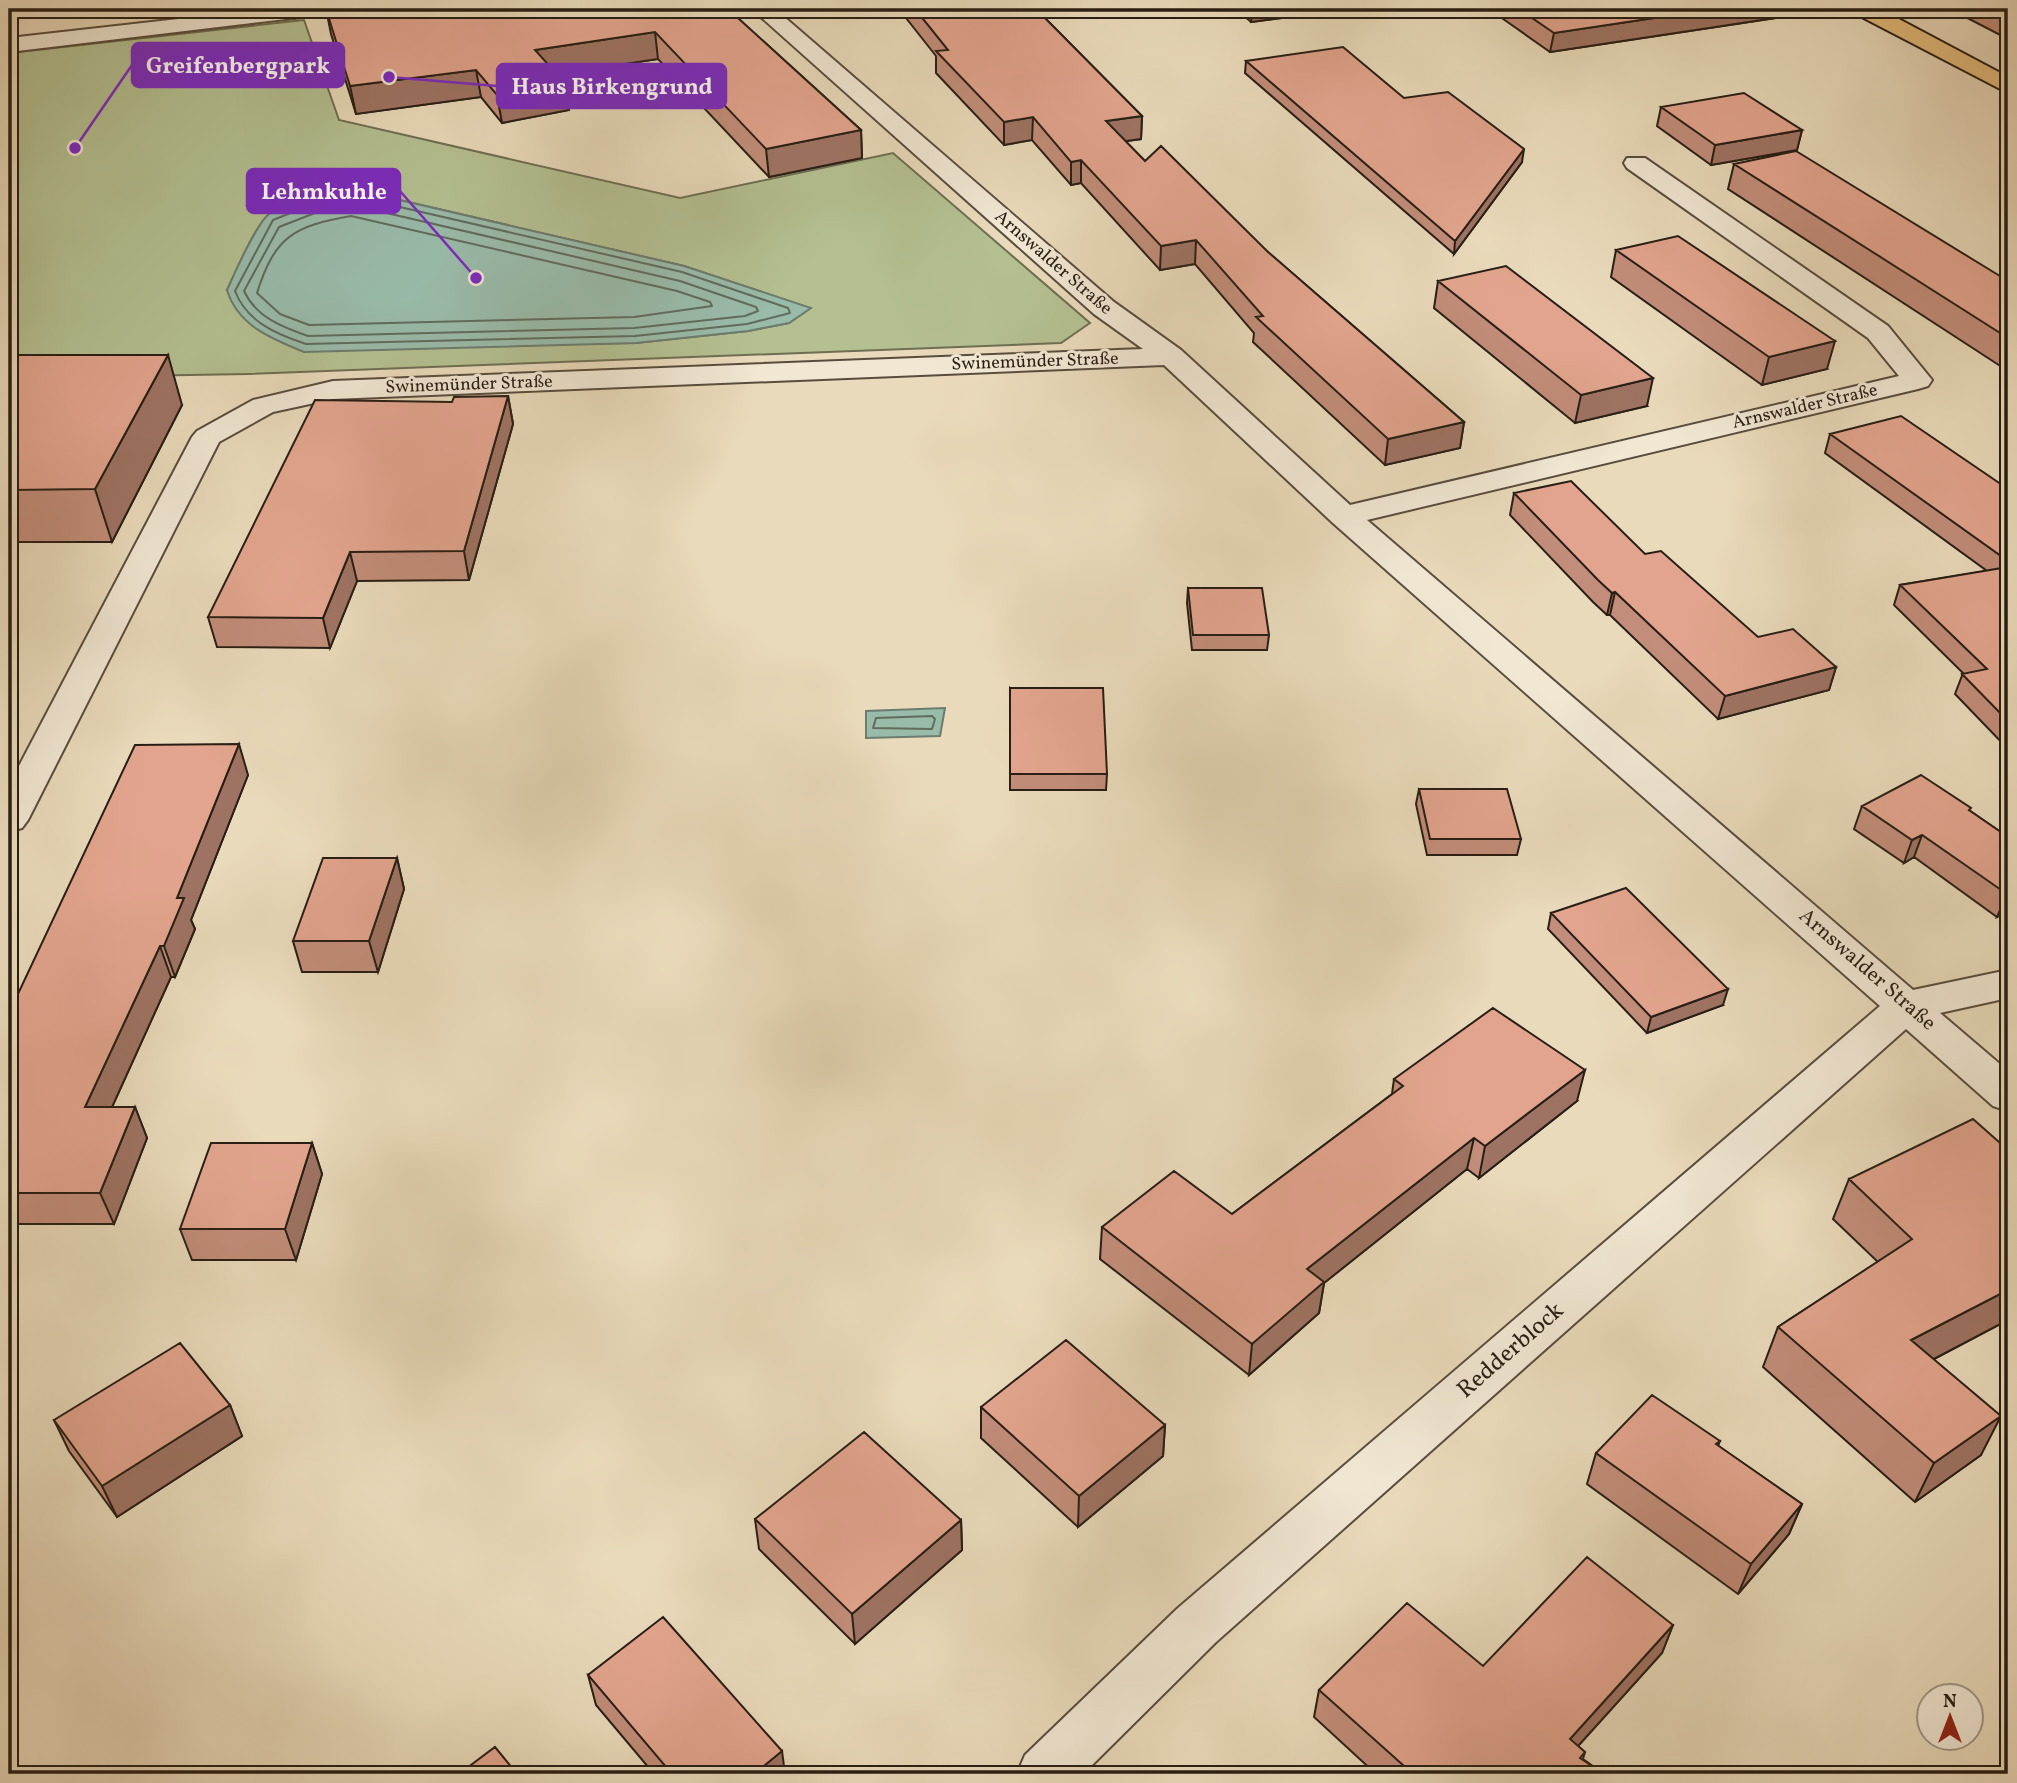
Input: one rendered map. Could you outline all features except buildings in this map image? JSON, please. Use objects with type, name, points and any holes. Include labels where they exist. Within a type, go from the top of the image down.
[{"type":"main road","points":[[1864,9],[2008,86]]},
{"type":"street","points":[[9,46],[320,9]]},
{"type":"street","name":"Arnswalder Straße","points":[[763,9],[1104,308],[1171,356],[1344,516],[1908,1005],[2008,1095]]},
{"type":"street","points":[[77,13],[83,37]]},
{"type":"street","name":"Arnswalder Straße","points":[[1344,516],[1918,380],[1878,332],[1636,163]]},
{"type":"street","name":"Swinemünder Straße","points":[[9,820],[206,437],[263,406],[333,390],[1171,356]]},
{"type":"street","name":"Redderblock","points":[[1045,1774],[1196,1625],[1908,1005],[2008,984]]},
{"type":"shaded area","points":[[304,20],[339,120],[680,198],[893,153],[1090,323],[1061,343],[249,374],[9,378],[9,53]],"holes":[[[352,189],[684,266],[810,308],[789,323],[748,331],[636,343],[502,345],[227,290],[268,215]]]},
{"type":"water","points":[[352,189],[684,266],[811,308],[789,323],[748,331],[636,343],[304,352],[268,336],[248,322],[239,313],[227,290],[252,238],[269,214],[298,201]]},
{"type":"water","points":[[945,708],[940,736],[866,738],[866,711]]},
{"type":"place","name":"Haus Birkengrund","points":[[389,77]]},
{"type":"place","name":"Greifenbergpark","points":[[75,148]]},
{"type":"place","name":"Lehmkuhle","points":[[476,278]]}]
